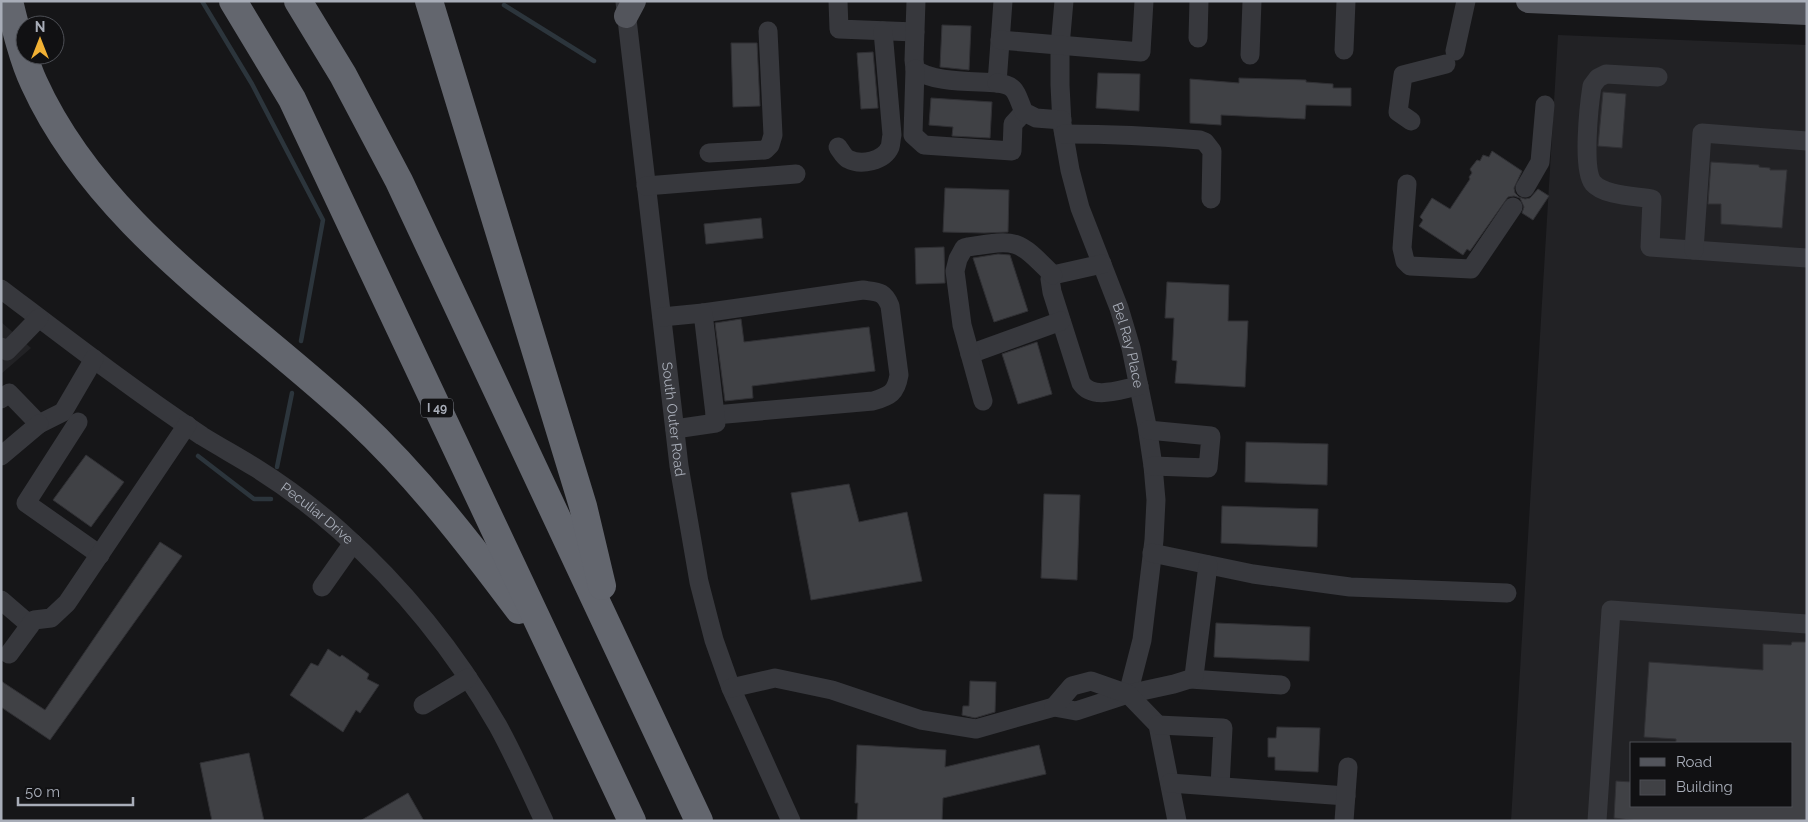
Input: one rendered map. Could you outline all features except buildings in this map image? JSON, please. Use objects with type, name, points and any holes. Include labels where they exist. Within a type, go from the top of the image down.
[{"type":"highway","points":[[9,1],[33,81],[57,126],[94,179],[140,230],[181,269],[356,420],[402,467],[469,542],[555,657]]},
{"type":"highway","name":"I 49","points":[[233,1],[292,99],[632,821]]},
{"type":"highway","points":[[298,1],[343,75],[399,181],[699,821]]},
{"type":"highway","points":[[429,1],[583,506],[617,645]]},
{"type":"highway","points":[[439,30],[449,1]]},
{"type":"main road","points":[[1534,2],[1734,6],[1807,13]]},
{"type":"street","points":[[838,1],[839,29],[915,32]]},
{"type":"street","points":[[916,1],[913,135],[924,145],[1012,151],[1014,124],[1024,112]]},
{"type":"street","points":[[997,83],[1003,1]]},
{"type":"street","name":"Bel Ray Place","points":[[1064,1],[1060,46],[1060,85],[1063,127],[1070,170],[1080,208],[1119,308],[1131,348],[1148,430],[1153,466],[1156,500],[1152,553],[1142,640],[1128,694]]},
{"type":"street","points":[[1000,40],[1141,52],[1144,1]]},
{"type":"street","points":[[1198,38],[1199,1]]},
{"type":"street","points":[[1250,55],[1252,1]]},
{"type":"street","points":[[1344,50],[1346,1]]},
{"type":"street","points":[[1411,121],[1398,112],[1403,75],[1451,58],[1466,1]]},
{"type":"street","name":"South Outer Road","points":[[628,6],[646,186],[679,466],[698,582],[714,640],[731,688],[792,821]]},
{"type":"street","points":[[709,153],[765,150],[770,145],[773,135],[768,31]]},
{"type":"street","points":[[838,147],[848,159],[859,162],[870,162],[881,157],[890,148],[892,135],[884,31]]},
{"type":"street","points":[[915,69],[922,75],[932,78],[1008,84],[1014,89],[1024,112],[1063,127],[1205,142],[1212,151],[1211,199]]},
{"type":"street","points":[[1658,77],[1606,74],[1598,78],[1592,86],[1586,167],[1593,183],[1608,193],[1652,199],[1650,247],[1807,258]]},
{"type":"street","points":[[1525,188],[1540,162],[1545,105]]},
{"type":"street","points":[[1694,250],[1702,133],[1807,141]]},
{"type":"street","points":[[646,186],[796,174]]},
{"type":"street","points":[[1407,184],[1402,248],[1405,261],[1410,266],[1471,269],[1513,207]]},
{"type":"street","points":[[983,401],[962,325],[955,270],[964,248],[1009,242],[1017,244],[1028,251],[1053,275]]},
{"type":"street","points":[[1102,264],[1053,275],[1050,279],[1061,321],[1080,383],[1088,391],[1097,393],[1139,386]]},
{"type":"street","name":"Peculiar Drive","points":[[1,289],[94,359],[187,425],[258,469],[300,498],[376,565],[443,642],[468,678],[499,728],[544,821]]},
{"type":"street","points":[[662,317],[863,290],[878,292],[886,298],[890,306],[899,375],[898,386],[894,392],[884,398],[873,401],[715,415]]},
{"type":"street","points":[[675,428],[716,423],[703,313]]},
{"type":"street","points":[[3,352],[39,318]]},
{"type":"street","points":[[970,354],[1061,321]]},
{"type":"street","points":[[1,456],[39,424],[63,412],[94,359]]},
{"type":"street","points":[[1,399],[9,393],[39,424]]},
{"type":"street","points":[[78,422],[26,503],[100,555]]},
{"type":"street","points":[[9,654],[34,620],[51,618],[67,603],[187,425]]},
{"type":"street","points":[[1148,430],[1211,436],[1208,468],[1153,466]]},
{"type":"street","points":[[322,587],[353,543]]},
{"type":"street","points":[[1152,553],[1253,574],[1350,587],[1507,593]]},
{"type":"street","points":[[1190,679],[1196,672],[1208,565]]},
{"type":"street","points":[[1,600],[30,625]]},
{"type":"street","points":[[1597,821],[1610,610],[1807,624]]},
{"type":"street","points":[[423,705],[468,678]]},
{"type":"street","points":[[731,688],[775,678],[832,690],[921,720],[976,729],[1054,707],[1076,711],[1128,694],[1190,679],[1281,685]]},
{"type":"street","points":[[1054,707],[1072,686],[1091,681],[1128,694],[1158,725],[1177,821]]},
{"type":"street","points":[[1158,725],[1223,728],[1220,786]]},
{"type":"street","points":[[1344,821],[1348,767]]},
{"type":"street","points":[[1170,783],[1346,796]]},
{"type":"shaded area","points":[[1558,35],[1807,45],[1807,821],[1511,821]]},
{"type":"shaded area","points":[[1,322],[31,348],[1,374]]},
{"type":"waterway","points":[[202,1],[252,84],[323,220],[301,341]]},
{"type":"waterway","points":[[504,5],[594,61]]},
{"type":"waterway","points":[[277,467],[292,393]]},
{"type":"waterway","points":[[198,456],[254,499],[271,499]]}]
